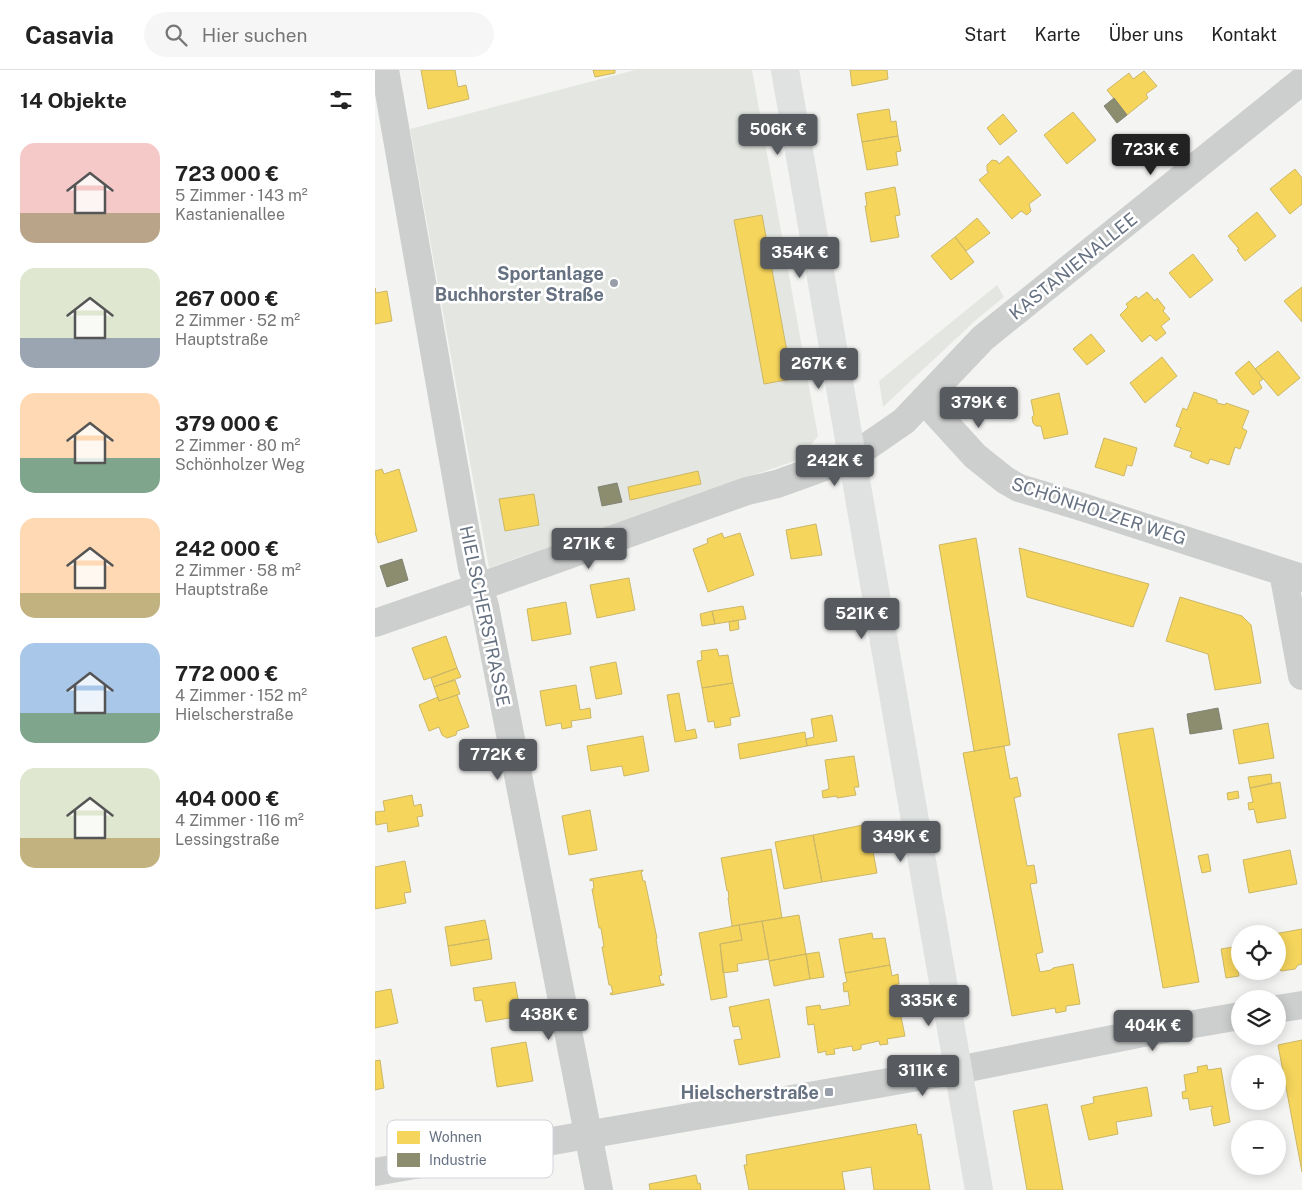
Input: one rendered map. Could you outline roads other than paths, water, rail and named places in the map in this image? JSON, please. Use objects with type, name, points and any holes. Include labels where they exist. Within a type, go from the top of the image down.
[{"type":"main road","points":[[785,70],[979,1190]]},
{"type":"street","name":"HIELSCHERSTRASSE","points":[[385,70],[472,568],[487,615],[599,1190]]},
{"type":"street","name":"KASTANIENALLEE","points":[[375,623],[747,491],[777,484],[852,457],[904,421],[983,338],[1302,81]]},
{"type":"street","name":"SCHÖNHOLZER WEG","points":[[924,400],[975,456],[1005,480],[1019,488],[1293,575]]},
{"type":"street","points":[[1293,575],[1302,676]]},
{"type":"street","points":[[1286,1008],[1302,1005]]},
{"type":"street","points":[[553,1140],[958,1070],[1231,1018]]},
{"type":"place","name":"Sportanlage Buchhorster Straße","points":[[614,283]]},
{"type":"place","name":"Hielscherstraße","points":[[829,1092]]}]
